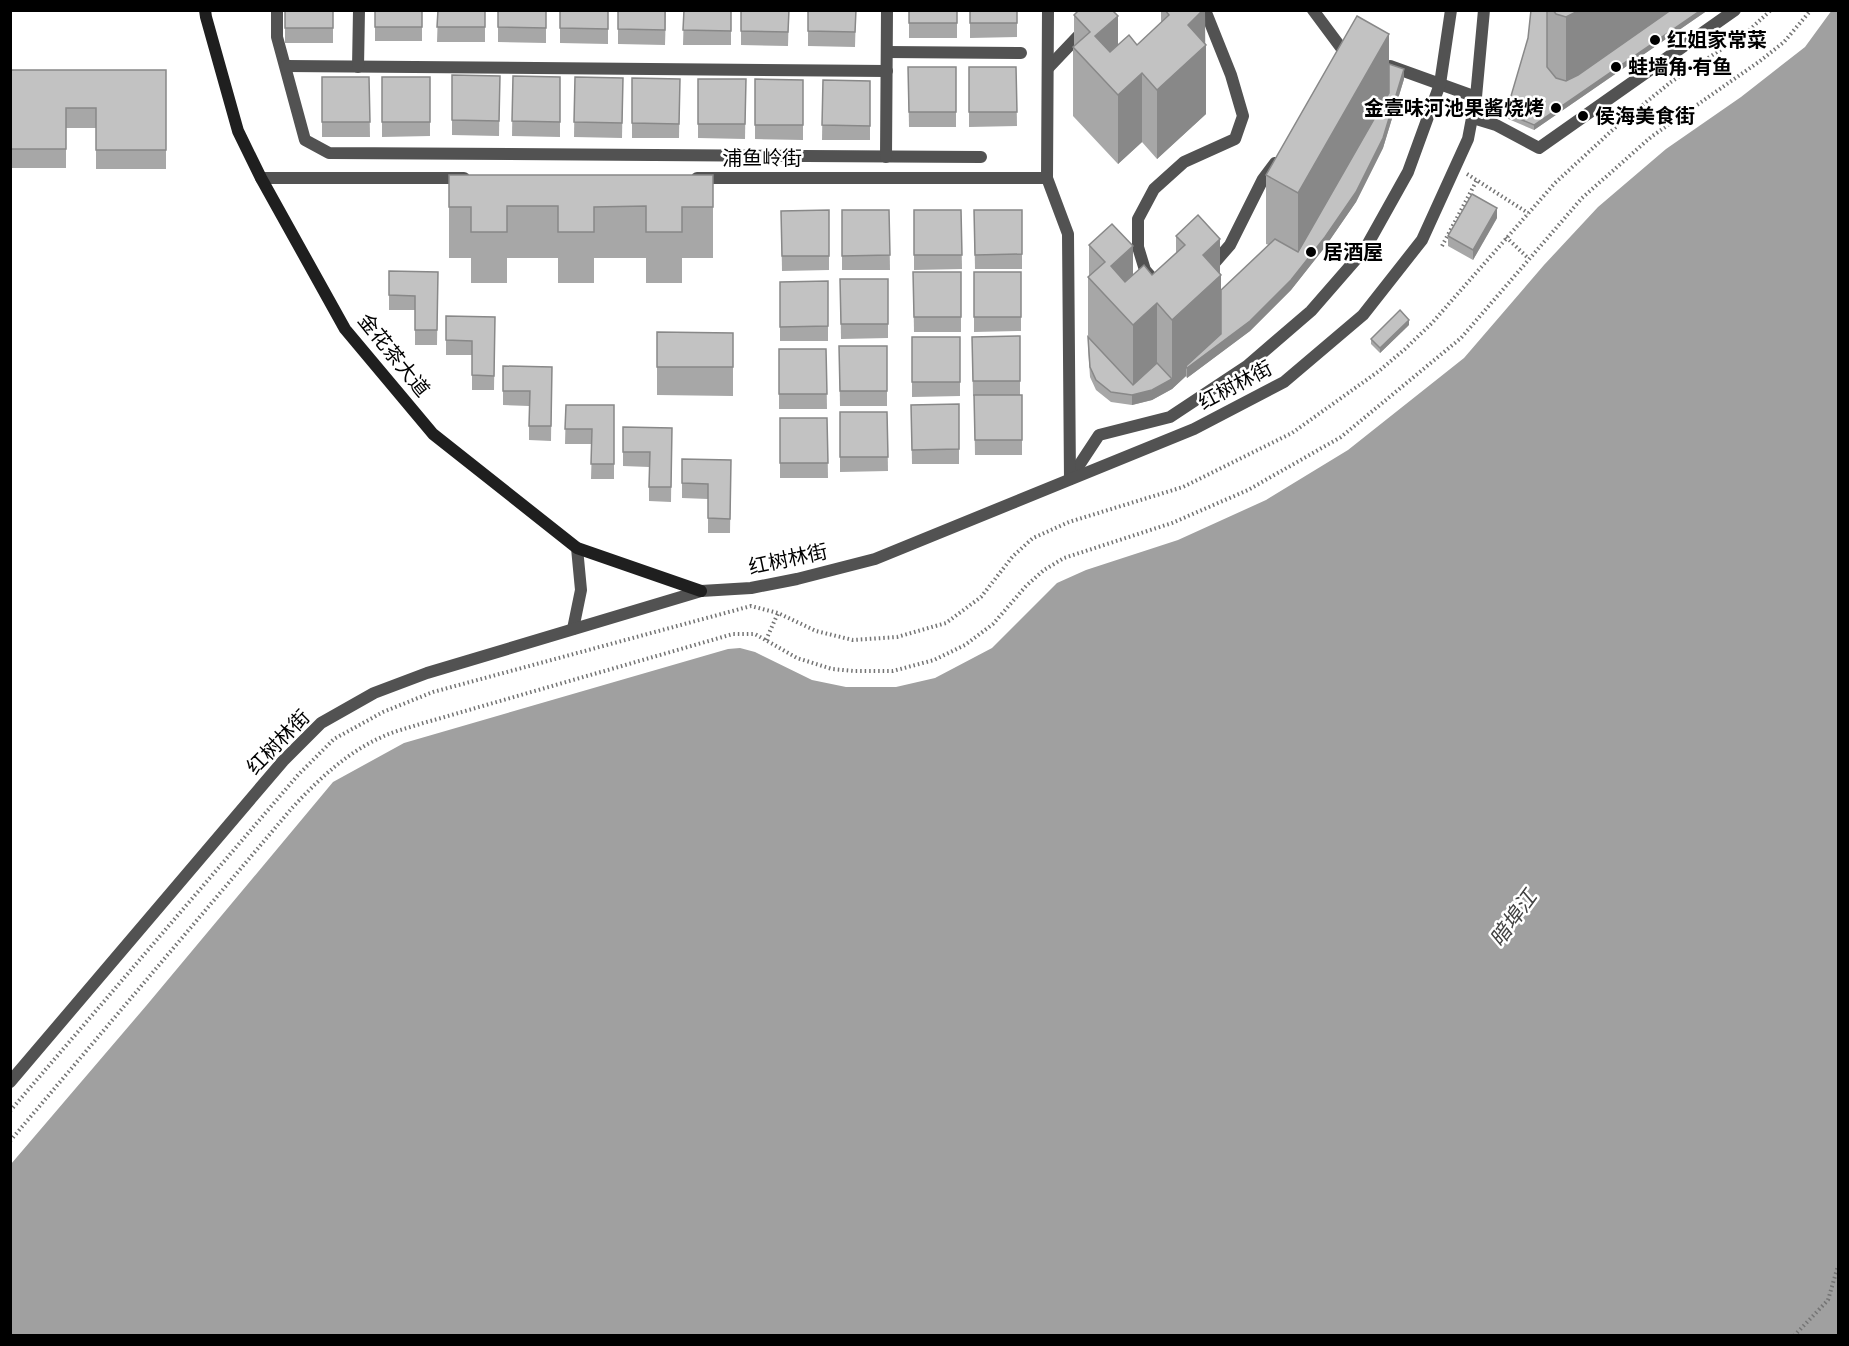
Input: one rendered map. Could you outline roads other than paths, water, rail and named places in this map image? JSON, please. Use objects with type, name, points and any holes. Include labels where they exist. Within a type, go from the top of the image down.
[{"type":"street","name":"金花茶大道","points":[[206,10],[206,18],[238,131],[261,178],[345,329],[433,434],[577,548],[701,591]]},
{"type":"street","points":[[277,10],[277,37],[305,140],[329,153],[981,157]]},
{"type":"street","points":[[358,67],[359,10]]},
{"type":"street","points":[[886,157],[887,10]]},
{"type":"street","points":[[1048,10],[1047,178],[1068,234],[1070,479]]},
{"type":"street","points":[[1048,68],[1103,10]]},
{"type":"street","points":[[1167,284],[1157,283],[1145,270],[1138,247],[1138,219],[1154,189],[1184,162],[1235,139],[1244,116],[1231,75],[1205,10]]},
{"type":"street","points":[[1313,10],[1340,54],[1369,59],[1476,97]]},
{"type":"street","points":[[1070,479],[1099,435],[1170,417],[1247,366],[1311,310],[1365,249],[1408,172],[1440,84],[1451,10]]},
{"type":"street","name":"红树林街","points":[[10,1082],[283,760],[321,723],[374,693],[427,673],[701,591],[751,588],[875,559],[1194,429],[1284,382],[1363,315],[1422,240],[1468,139],[1476,97],[1484,10]]},
{"type":"street","points":[[1473,118],[1496,125],[1539,148],[1735,10]]},
{"type":"street","points":[[887,52],[1022,53]]},
{"type":"street","points":[[286,66],[887,71]]},
{"type":"street","points":[[1204,275],[1230,245],[1263,179],[1282,153]]},
{"type":"street","points":[[261,178],[476,178]]},
{"type":"street","name":"浦鱼岭街","points":[[690,178],[1047,178]]},
{"type":"street","points":[[573,628],[581,590],[577,548]]},
{"type":"water","name":"暗埠江","points":[[1832,10],[1838,11],[1838,1335],[11,1335],[11,1164],[333,782],[404,743],[728,649],[740,648],[755,652],[812,680],[846,687],[896,687],[935,678],[992,648],[1057,583],[1086,570],[1178,540],[1266,500],[1348,450],[1464,358],[1544,265],[1598,207],[1666,149],[1741,97],[1805,47]]},
{"type":"place","name":"红姐家常菜","points":[[1655,40]]},
{"type":"place","name":"蛙墙角·有鱼","points":[[1616,67]]},
{"type":"place","name":"金壹味河池果酱烧烤","points":[[1556,108]]},
{"type":"place","name":"侯海美食街","points":[[1583,116]]},
{"type":"place","name":"居酒屋","points":[[1311,252]]}]
